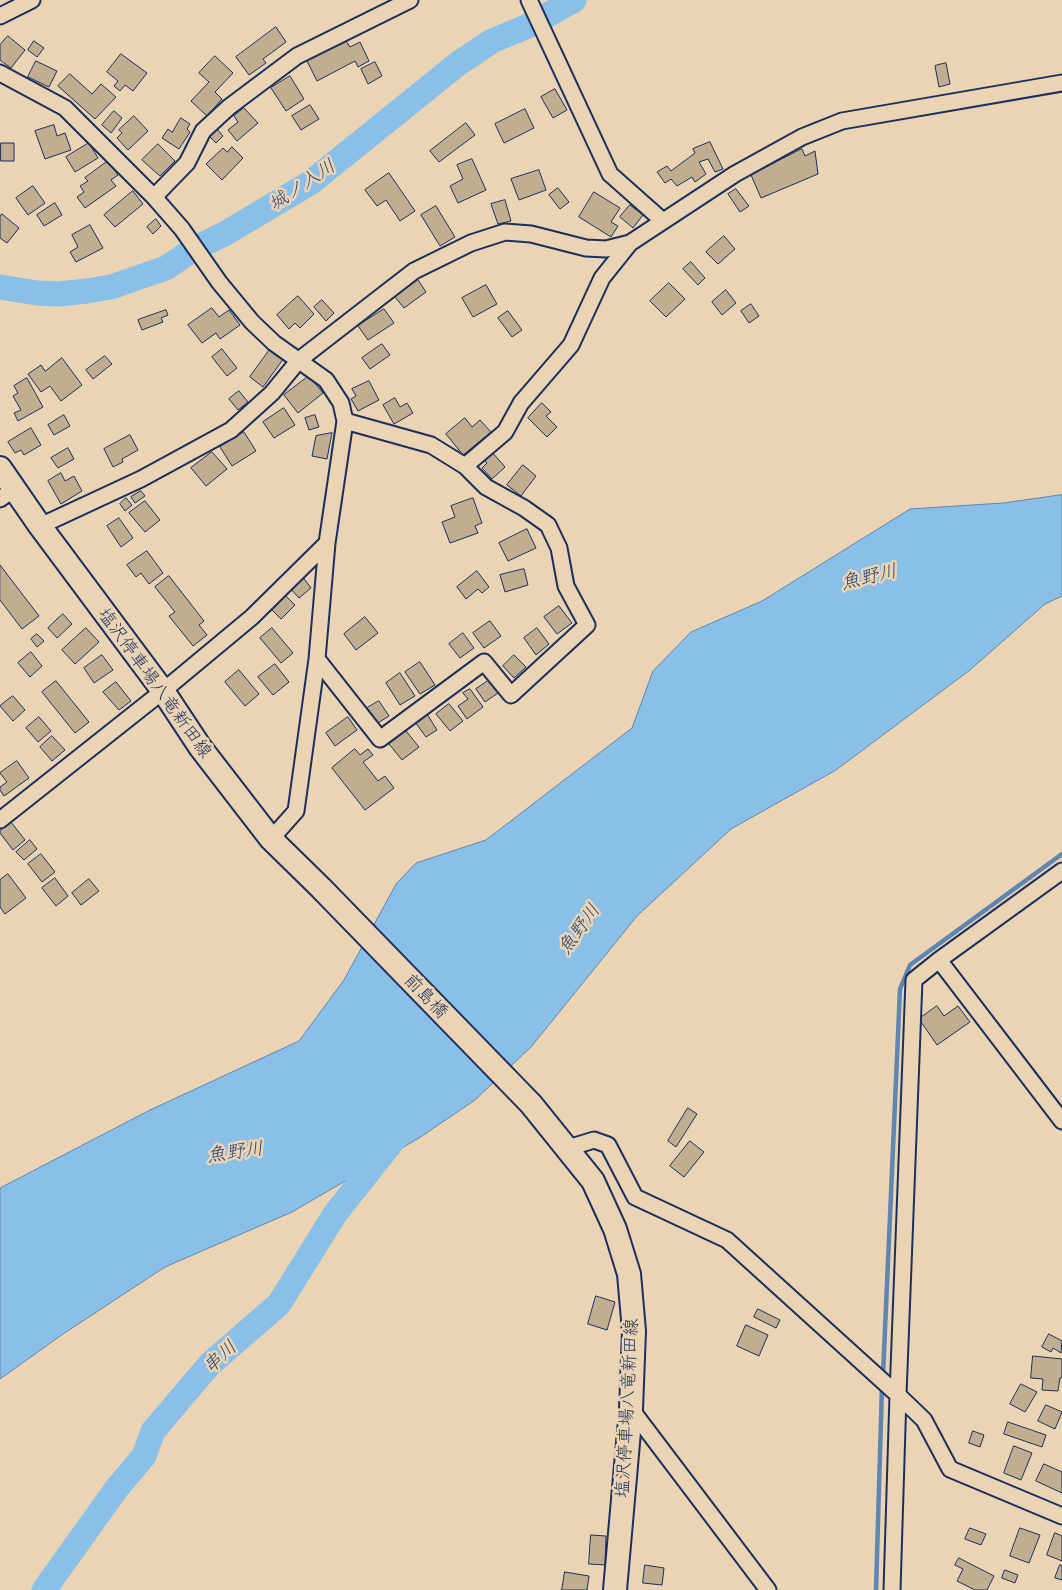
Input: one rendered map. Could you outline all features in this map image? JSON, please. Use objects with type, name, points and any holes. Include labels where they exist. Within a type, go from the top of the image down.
[{"type":"main road","name":"塩沢停車場八竜新田線","points":[[0,468],[7,494],[40,526],[163,691],[200,748],[271,839],[321,888]]},
{"type":"main road","name":"前島橋","points":[[321,888],[530,1104]]},
{"type":"main road","name":"塩沢停車場八竜新田線","points":[[530,1104],[594,1180],[615,1229],[629,1274],[634,1331],[631,1409],[615,1590]]},
{"type":"street","points":[[0,16],[32,0]]},
{"type":"street","points":[[154,197],[187,163],[203,131],[229,107],[297,56],[410,0]]},
{"type":"street","points":[[529,0],[610,174],[663,221]]},
{"type":"street","points":[[0,73],[64,108],[154,197],[182,229],[219,282],[252,322],[274,343],[326,380],[342,402],[345,421],[327,543],[317,659],[296,811],[271,839]]},
{"type":"street","points":[[465,466],[505,432],[521,404],[571,345],[602,278],[630,243],[734,174],[802,138],[842,121],[1062,83]]},
{"type":"street","points":[[40,526],[141,479],[231,430],[272,393],[299,360],[414,271],[479,240],[505,232],[532,234],[586,248],[606,249],[630,243]]},
{"type":"street","points":[[317,659],[380,739],[484,662],[511,695],[587,625],[566,586],[559,548],[548,525],[524,508],[486,487],[465,466],[431,445],[345,421]]},
{"type":"street","points":[[0,820],[163,691],[252,617],[327,543]]},
{"type":"street","points":[[892,1590],[914,980],[1062,871]]},
{"type":"street","points":[[940,960],[1062,1122]]},
{"type":"street","points":[[568,1148],[594,1140],[608,1145],[635,1196],[727,1240],[924,1420],[950,1469],[1062,1516]]},
{"type":"street","points":[[631,1409],[768,1590]]},
{"type":"water","name":"魚野川","points":[[1062,495],[1062,596],[1045,604],[970,670],[836,770],[731,829],[637,916],[531,1047],[475,1100],[419,1138],[292,1212],[165,1267],[63,1334],[0,1379],[0,1188],[150,1110],[299,1041],[344,980],[396,884],[416,863],[486,840],[632,728],[653,671],[691,632],[762,601],[910,509],[1003,503]]},
{"type":"building","points":[[276,27],[286,42],[263,59],[266,63],[249,75],[236,57]]},
{"type":"building","points":[[8,36],[25,50],[11,68],[0,60],[0,45]]},
{"type":"building","points":[[34,41],[44,48],[37,57],[28,50]]},
{"type":"building","points":[[346,41],[350,47],[360,42],[369,61],[358,67],[355,61],[317,81],[307,61]]},
{"type":"building","points":[[121,54],[147,73],[133,91],[125,85],[120,91],[114,86],[118,81],[107,72]]},
{"type":"building","points":[[215,56],[233,73],[215,92],[222,99],[207,116],[191,101],[209,82],[199,73]]},
{"type":"building","points":[[36,61],[57,71],[49,87],[28,77]]},
{"type":"building","points":[[375,62],[382,76],[368,84],[361,69]]},
{"type":"building","points":[[946,63],[950,84],[939,87],[935,66]]},
{"type":"building","points":[[70,74],[92,94],[101,84],[116,97],[95,119],[58,86]]},
{"type":"building","points":[[290,76],[304,99],[286,111],[271,88]]},
{"type":"building","points":[[555,89],[567,110],[553,118],[541,97]]},
{"type":"building","points":[[310,105],[319,119],[301,130],[292,116]]},
{"type":"building","points":[[244,108],[258,123],[237,141],[228,130],[238,122],[234,116]]},
{"type":"building","points":[[525,109],[534,128],[504,143],[495,124]]},
{"type":"building","points":[[114,111],[122,118],[111,133],[102,125]]},
{"type":"building","points":[[134,116],[148,131],[128,150],[117,138],[122,133],[119,130]]},
{"type":"building","points":[[181,118],[190,124],[187,129],[190,132],[179,149],[162,138],[168,129],[172,132]]},
{"type":"building","points":[[466,123],[475,135],[439,162],[430,151]]},
{"type":"building","points":[[54,125],[57,136],[65,133],[71,150],[45,159],[35,131]]},
{"type":"building","points":[[217,129],[223,136],[216,143],[209,136]]},
{"type":"building","points":[[710,142],[723,169],[715,172],[708,159],[699,162],[706,174],[695,182],[692,177],[677,186],[671,179],[665,183],[657,172],[667,166],[671,171],[695,153],[693,149]]},
{"type":"building","points":[[1,143],[14,143],[14,161],[1,161]]},
{"type":"building","points":[[89,143],[98,158],[75,172],[66,157]]},
{"type":"building","points":[[158,144],[175,161],[160,176],[142,160]]},
{"type":"building","points":[[232,147],[243,158],[222,180],[206,164],[223,148],[227,152]]},
{"type":"building","points":[[802,149],[805,156],[815,151],[818,174],[761,198],[751,175]]},
{"type":"building","points":[[472,159],[486,190],[458,203],[450,186],[463,179],[457,165]]},
{"type":"building","points":[[108,161],[118,175],[111,180],[116,186],[85,208],[77,197],[84,192],[80,186],[88,181],[85,178]]},
{"type":"building","points":[[539,170],[546,190],[519,200],[511,179]]},
{"type":"building","points":[[389,173],[415,211],[400,221],[386,200],[377,206],[365,190]]},
{"type":"building","points":[[33,186],[45,203],[28,215],[16,198]]},
{"type":"building","points":[[558,188],[569,202],[560,209],[549,195]]},
{"type":"building","points":[[736,189],[749,206],[740,212],[728,194]]},
{"type":"building","points":[[133,191],[143,204],[115,227],[104,215]]},
{"type":"building","points":[[594,192],[620,208],[611,222],[618,226],[611,237],[579,217]]},
{"type":"building","points":[[505,200],[511,221],[498,224],[491,204]]},
{"type":"building","points":[[55,203],[62,215],[44,226],[37,215]]},
{"type":"building","points":[[630,205],[643,215],[633,228],[620,217]]},
{"type":"building","points":[[436,206],[455,237],[440,246],[421,215]]},
{"type":"building","points":[[2,214],[19,228],[7,243],[0,238],[0,217]]},
{"type":"building","points":[[156,219],[161,226],[153,234],[147,227]]},
{"type":"building","points":[[90,225],[103,248],[76,262],[70,252],[78,247],[72,235]]},
{"type":"building","points":[[724,236],[735,249],[718,264],[706,252]]},
{"type":"building","points":[[691,262],[705,278],[698,285],[683,269]]},
{"type":"building","points":[[418,280],[426,292],[404,308],[395,297]]},
{"type":"building","points":[[669,283],[685,299],[666,317],[650,301]]},
{"type":"building","points":[[486,285],[497,304],[473,317],[462,298]]},
{"type":"building","points":[[726,290],[736,303],[722,315],[712,302]]},
{"type":"building","points":[[298,296],[314,314],[300,328],[295,323],[289,329],[277,315]]},
{"type":"building","points":[[322,300],[334,313],[326,321],[314,307]]},
{"type":"building","points":[[751,304],[759,316],[749,323],[741,311]]},
{"type":"building","points":[[212,308],[219,317],[229,310],[240,325],[220,339],[216,333],[202,343],[188,325]]},
{"type":"building","points":[[384,309],[394,323],[368,340],[358,326]]},
{"type":"building","points":[[166,310],[168,315],[161,318],[163,322],[142,330],[138,320]]},
{"type":"building","points":[[508,311],[522,330],[512,337],[498,318]]},
{"type":"building","points":[[382,344],[390,355],[370,369],[362,358]]},
{"type":"building","points":[[271,348],[284,358],[263,387],[250,377]]},
{"type":"building","points":[[222,349],[237,368],[227,376],[212,357]]},
{"type":"building","points":[[105,356],[112,364],[93,379],[86,370]]},
{"type":"building","points":[[62,358],[82,385],[61,401],[50,386],[41,392],[28,374],[41,365],[45,371]]},
{"type":"building","points":[[309,376],[323,393],[298,413],[284,395]]},
{"type":"building","points":[[27,378],[43,407],[18,421],[14,413],[21,410],[13,396],[18,393],[14,386]]},
{"type":"building","points":[[369,381],[379,400],[358,411],[351,399],[356,396],[352,389]]},
{"type":"building","points":[[239,391],[248,402],[238,410],[229,399]]},
{"type":"building","points":[[395,398],[400,407],[407,403],[413,413],[394,424],[383,405]]},
{"type":"building","points":[[542,403],[551,412],[546,416],[557,427],[547,437],[528,418]]},
{"type":"building","points":[[284,408],[295,425],[274,438],[263,422]]},
{"type":"building","points":[[64,415],[70,426],[54,435],[48,425]]},
{"type":"building","points":[[315,415],[319,427],[309,430],[305,418]]},
{"type":"building","points":[[465,418],[472,427],[480,420],[491,432],[463,455],[446,434]]},
{"type":"building","points":[[31,428],[41,445],[24,455],[21,450],[15,453],[8,442]]},
{"type":"building","points":[[244,432],[256,451],[232,466],[220,447]]},
{"type":"building","points":[[332,433],[327,459],[312,456],[316,436]]},
{"type":"building","points":[[130,435],[138,450],[122,459],[123,462],[113,467],[104,449]]},
{"type":"building","points":[[68,448],[74,459],[58,468],[51,458]]},
{"type":"building","points":[[491,451],[505,467],[492,479],[482,468],[487,463],[483,459]]},
{"type":"building","points":[[212,452],[227,469],[206,486],[191,468]]},
{"type":"building","points":[[523,465],[536,476],[521,496],[507,485]]},
{"type":"building","points":[[61,473],[65,481],[74,476],[82,491],[61,504],[48,481]]},
{"type":"building","points":[[141,491],[145,496],[135,503],[131,497]]},
{"type":"building","points":[[126,498],[132,505],[125,511],[120,504]]},
{"type":"building","points":[[473,498],[482,523],[475,526],[478,533],[450,543],[442,522],[455,517],[451,506]]},
{"type":"building","points":[[145,501],[160,520],[145,532],[129,513]]},
{"type":"building","points":[[119,518],[133,538],[121,547],[107,526]]},
{"type":"building","points":[[527,529],[536,548],[508,561],[499,543]]},
{"type":"building","points":[[147,551],[163,573],[149,584],[141,573],[136,577],[127,565]]},
{"type":"building","points":[[0,565],[39,616],[22,629],[0,600]]},
{"type":"building","points":[[524,569],[528,585],[505,592],[500,575]]},
{"type":"building","points":[[477,571],[489,587],[482,593],[478,589],[466,599],[457,587]]},
{"type":"building","points":[[169,576],[204,621],[199,625],[207,635],[193,646],[169,616],[175,612],[155,587]]},
{"type":"building","points":[[302,576],[311,588],[299,598],[289,587]]},
{"type":"building","points":[[284,594],[295,605],[281,619],[270,608]]},
{"type":"building","points":[[559,606],[572,623],[557,634],[544,617]]},
{"type":"building","points":[[63,614],[72,624],[57,638],[48,628]]},
{"type":"building","points":[[365,617],[378,633],[356,650],[344,634]]},
{"type":"building","points":[[490,621],[501,636],[484,648],[473,633]]},
{"type":"building","points":[[86,628],[99,642],[75,664],[62,650]]},
{"type":"building","points":[[272,628],[293,653],[281,663],[260,638]]},
{"type":"building","points":[[537,628],[549,644],[536,655],[524,638]]},
{"type":"building","points":[[463,633],[474,648],[460,658],[449,644]]},
{"type":"building","points":[[37,634],[44,641],[37,647],[31,639]]},
{"type":"building","points":[[31,652],[42,666],[30,677],[18,663]]},
{"type":"building","points":[[102,655],[113,670],[94,683],[84,668]]},
{"type":"building","points":[[514,655],[526,667],[514,678],[503,666]]},
{"type":"building","points":[[420,662],[435,685],[420,694],[405,672]]},
{"type":"building","points":[[275,664],[289,682],[273,695],[258,677]]},
{"type":"building","points":[[239,670],[259,694],[245,706],[225,682]]},
{"type":"building","points":[[400,673],[415,696],[400,705],[386,683]]},
{"type":"building","points":[[56,681],[89,722],[75,733],[42,692]]},
{"type":"building","points":[[488,681],[498,693],[485,702],[476,689]]},
{"type":"building","points":[[116,682],[131,701],[119,710],[103,692]]},
{"type":"building","points":[[470,689],[483,707],[467,719],[458,706],[468,699],[463,693]]},
{"type":"building","points":[[13,696],[25,710],[13,721],[0,706]]},
{"type":"building","points":[[379,701],[389,716],[378,723],[367,708]]},
{"type":"building","points":[[449,704],[463,721],[450,731],[436,714]]},
{"type":"building","points":[[427,714],[437,730],[426,737],[415,722]]},
{"type":"building","points":[[39,717],[51,731],[38,742],[26,728]]},
{"type":"building","points":[[348,717],[357,730],[335,746],[326,733]]},
{"type":"building","points":[[406,731],[419,747],[402,760],[389,744]]},
{"type":"building","points":[[52,736],[65,750],[52,761],[40,747]]},
{"type":"building","points":[[355,749],[360,755],[368,749],[373,755],[363,762],[378,781],[385,776],[394,788],[365,810],[332,768]]},
{"type":"building","points":[[17,761],[29,778],[4,796],[0,787],[7,782],[0,773]]},
{"type":"building","points":[[11,822],[25,840],[13,850],[0,833]]},
{"type":"building","points":[[30,840],[37,849],[24,860],[16,852]]},
{"type":"building","points":[[41,854],[55,872],[42,882],[28,864]]},
{"type":"building","points":[[8,874],[26,898],[5,914],[0,907],[0,880]]},
{"type":"building","points":[[55,878],[68,896],[56,906],[42,888]]},
{"type":"building","points":[[89,879],[99,891],[81,905],[72,893]]},
{"type":"building","points":[[937,1006],[944,1016],[958,1006],[970,1022],[937,1045],[919,1019]]},
{"type":"building","points":[[688,1108],[697,1114],[676,1147],[668,1141]]},
{"type":"building","points":[[690,1141],[704,1152],[684,1177],[670,1166]]},
{"type":"building","points":[[596,1296],[615,1302],[607,1330],[588,1324]]},
{"type":"building","points":[[758,1309],[780,1320],[776,1328],[754,1317]]},
{"type":"building","points":[[746,1325],[768,1335],[759,1356],[737,1346]]},
{"type":"building","points":[[1049,1334],[1062,1341],[1061,1353],[1053,1348],[1051,1352],[1042,1347]]},
{"type":"building","points":[[1033,1356],[1062,1359],[1062,1378],[1060,1378],[1058,1391],[1042,1390],[1043,1379],[1031,1378]]},
{"type":"building","points":[[1021,1384],[1037,1392],[1025,1412],[1010,1404]]},
{"type":"building","points":[[1046,1405],[1062,1412],[1055,1429],[1038,1421]]},
{"type":"building","points":[[1008,1422],[1046,1435],[1042,1447],[1004,1434]]},
{"type":"building","points":[[973,1431],[984,1435],[980,1447],[969,1443]]},
{"type":"building","points":[[1014,1446],[1032,1453],[1021,1480],[1004,1473]]},
{"type":"building","points":[[1044,1464],[1062,1472],[1062,1493],[1036,1481]]},
{"type":"building","points":[[970,1528],[986,1534],[981,1545],[965,1539]]},
{"type":"building","points":[[1020,1528],[1040,1535],[1029,1563],[1010,1556]]},
{"type":"building","points":[[1055,1533],[1062,1536],[1062,1561],[1047,1555]]},
{"type":"building","points":[[591,1535],[606,1536],[605,1565],[589,1564]]},
{"type":"building","points":[[959,1558],[994,1576],[987,1590],[975,1590],[957,1581],[963,1569],[955,1565]]},
{"type":"building","points":[[645,1565],[664,1568],[662,1585],[643,1583]]},
{"type":"building","points":[[1060,1565],[1062,1565],[1062,1580],[1055,1578]]},
{"type":"building","points":[[1005,1570],[1018,1575],[1015,1583],[1002,1578]]},
{"type":"building","points":[[565,1572],[589,1576],[587,1590],[562,1590]]},
{"type":"waterway","name":"城ノ入川","points":[[0,287],[37,293],[59,294],[87,291],[111,287],[166,268],[194,249],[226,233],[310,183],[459,63],[492,41],[528,26],[574,0]]},
{"type":"waterway","points":[[883,1375],[900,989],[910,965],[1062,854]]},
{"type":"waterway","name":"串川","points":[[44,1590],[117,1488],[144,1456],[153,1431],[210,1364],[279,1304],[335,1214],[396,1137]]},
{"type":"waterway","points":[[876,1590],[882,1386]]}]
